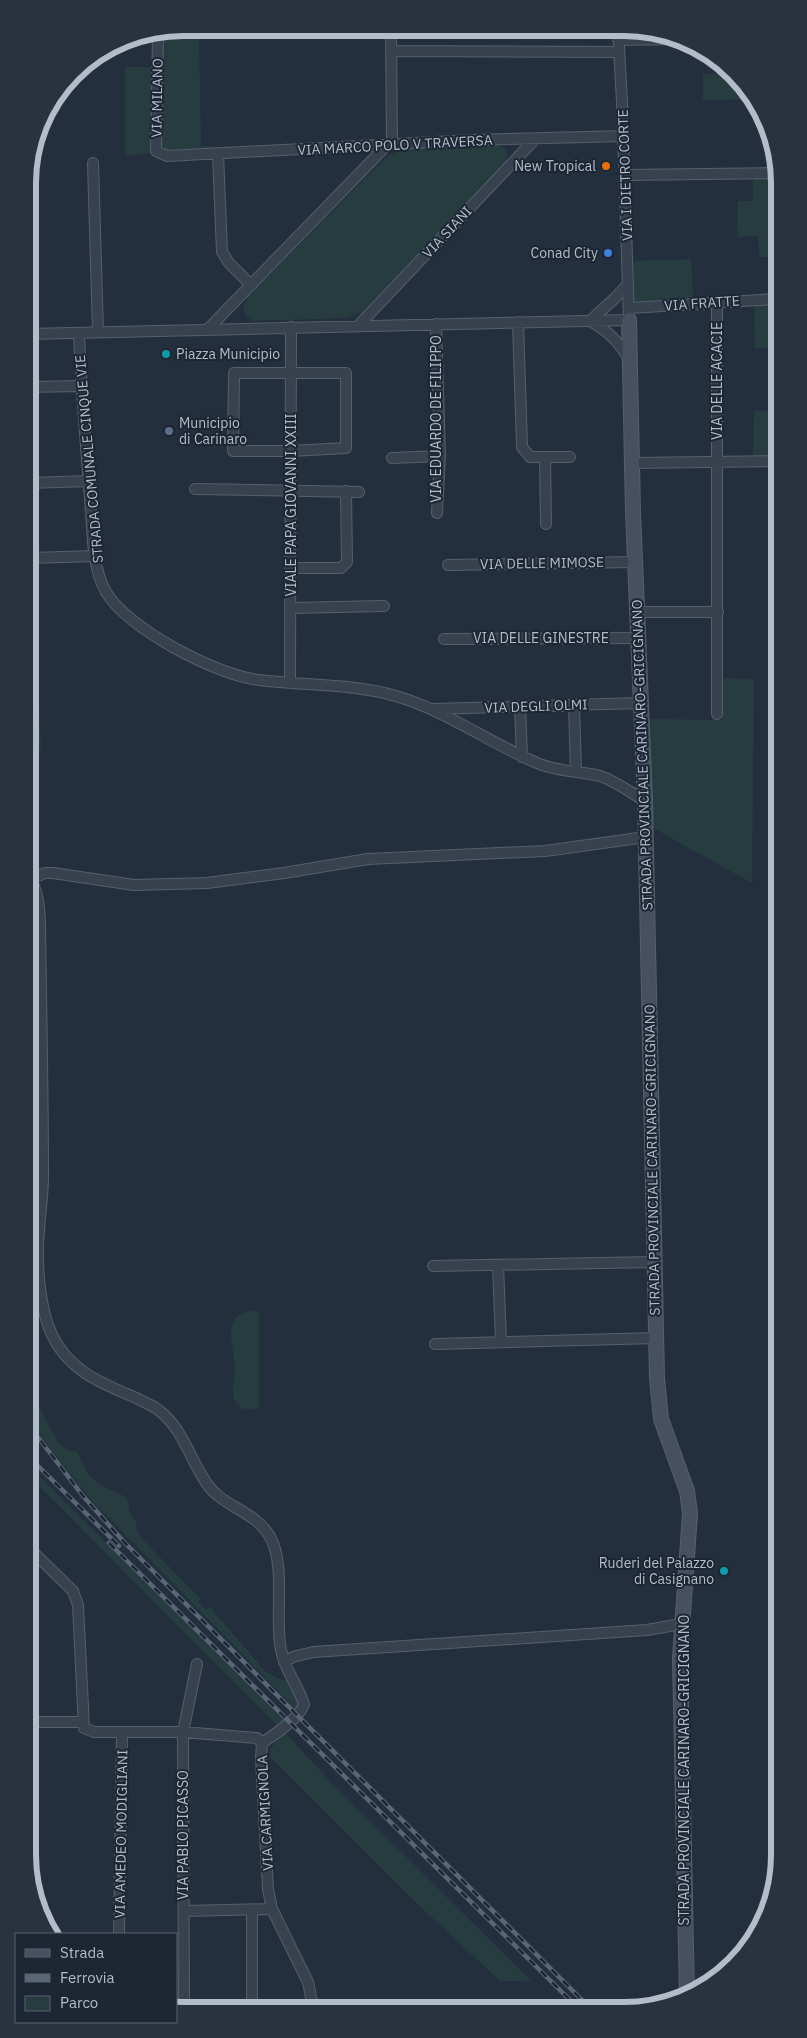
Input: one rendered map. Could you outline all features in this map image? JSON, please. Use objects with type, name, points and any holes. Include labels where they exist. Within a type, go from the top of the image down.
[{"type":"street","name":"VIA I DIETRO CORTE","points":[[618,36],[624,136],[629,314]]},
{"type":"street","points":[[207,330],[390,145],[391,37]]},
{"type":"street","name":"VIA MILANO","points":[[158,39],[156,151],[166,156]]},
{"type":"street","points":[[391,51],[619,52]]},
{"type":"street","name":"VIA MARCO POLO V TRAVERSA","points":[[166,156],[536,138],[624,136]]},
{"type":"street","name":"VIA SIANI","points":[[358,326],[536,138]]},
{"type":"street","points":[[218,154],[222,252],[229,263],[250,285]]},
{"type":"street","points":[[93,163],[98,332]]},
{"type":"street","points":[[625,175],[770,173]]},
{"type":"street","points":[[628,284],[616,298],[590,321],[606,329],[618,342],[630,360]]},
{"type":"street","name":"VIA FRATTE","points":[[37,334],[590,321],[717,302],[771,299]]},
{"type":"street","name":"VIA DELLE ACACIE","points":[[717,302],[717,714]]},
{"type":"street","name":"STRADA PROVINCIALE CARINARO-GRICIGNANO","points":[[629,314],[635,562],[646,837],[657,1378],[661,1418],[687,1491],[690,1513],[680,1658],[687,1987]]},
{"type":"street","points":[[518,322],[522,447],[530,458],[570,457]]},
{"type":"street","name":"VIA EDUARDO DE FILIPPO","points":[[436,324],[440,456],[437,513]]},
{"type":"street","name":"VIALE PAPA GIOVANNI XXIII","points":[[290,683],[291,328]]},
{"type":"street","name":"STRADA COMUNALE CINQUE VIE","points":[[79,333],[81,386],[98,571],[105,590],[116,605],[134,622],[165,642],[222,670],[256,680],[366,688],[400,697],[432,709],[522,757],[541,765],[602,777],[645,801]]},
{"type":"street","points":[[234,373],[346,373],[346,448],[291,451],[234,451],[234,373]]},
{"type":"street","points":[[37,387],[81,386]]},
{"type":"street","points":[[392,458],[440,456]]},
{"type":"street","points":[[545,457],[546,524]]},
{"type":"street","points":[[632,463],[717,460],[771,461]]},
{"type":"street","points":[[37,483],[89,481]]},
{"type":"street","points":[[195,489],[360,492]]},
{"type":"street","points":[[291,568],[341,568],[347,562],[346,491]]},
{"type":"street","points":[[37,558],[96,556]]},
{"type":"street","name":"VIA DELLE MIMOSE","points":[[448,565],[635,562]]},
{"type":"street","points":[[290,608],[384,606]]},
{"type":"street","points":[[637,612],[718,612]]},
{"type":"street","name":"VIA DELLE GINESTRE","points":[[444,639],[638,638]]},
{"type":"street","name":"VIA DEGLI OLMI","points":[[432,709],[641,703]]},
{"type":"street","points":[[574,705],[576,772]]},
{"type":"street","points":[[520,707],[522,757]]},
{"type":"street","points":[[37,876],[53,873],[134,885],[207,883],[368,859],[536,852],[646,837]]},
{"type":"street","name":"VIA CARMIGNOLA","points":[[37,891],[40,921],[43,1181],[38,1259],[42,1299],[52,1335],[64,1356],[79,1370],[97,1381],[161,1411],[170,1420],[211,1490],[254,1519],[271,1538],[276,1559],[280,1640],[284,1662],[304,1704],[303,1708],[286,1726],[262,1743],[261,1758],[268,1889],[272,1909],[308,1982],[312,2002]]},
{"type":"street","points":[[433,1266],[654,1262]]},
{"type":"street","points":[[498,1265],[501,1342]]},
{"type":"street","points":[[435,1344],[656,1338]]},
{"type":"street","points":[[36,1555],[73,1591],[78,1604],[84,1728],[94,1732],[183,1732],[257,1738],[262,1743]]},
{"type":"street","points":[[284,1662],[313,1652],[647,1630],[681,1624]]},
{"type":"street","name":"VIA PABLO PICASSO","points":[[184,2002],[183,1732],[197,1664]]},
{"type":"street","points":[[36,1722],[83,1722]]},
{"type":"street","name":"VIA AMEDEO MODIGLIANI","points":[[119,1933],[122,1733]]},
{"type":"street","points":[[184,1911],[272,1909]]},
{"type":"street","points":[[252,1910],[252,2002]]},
{"type":"green space","points":[[199,37],[201,145],[220,149],[166,152],[159,147],[160,38]]},
{"type":"green space","points":[[125,67],[154,67],[152,153],[125,156]]},
{"type":"green space","points":[[703,74],[722,74],[744,99],[703,100]]},
{"type":"green space","points":[[497,145],[505,148],[507,161],[362,312],[347,318],[254,321],[246,315],[243,309],[247,298],[385,158],[405,147]]},
{"type":"green space","points":[[753,179],[771,179],[771,257],[759,257],[758,236],[737,237],[738,201],[753,201]]},
{"type":"green space","points":[[691,259],[693,297],[634,302],[633,261]]},
{"type":"green space","points":[[754,305],[770,305],[771,348],[755,348]]},
{"type":"green space","points":[[754,410],[771,411],[771,457],[753,456]]},
{"type":"green space","points":[[37,654],[41,749],[37,749]]},
{"type":"green space","points":[[722,678],[754,679],[752,883],[651,825],[648,719],[722,720]]},
{"type":"green space","points":[[259,1311],[259,1409],[247,1409],[239,1406],[233,1395],[235,1370],[231,1328],[233,1321],[238,1316],[247,1312]]},
{"type":"green space","points":[[36,1402],[59,1443],[66,1449],[77,1452],[87,1472],[98,1484],[126,1497],[129,1503],[129,1511],[136,1522],[136,1529],[142,1539],[201,1599],[198,1602],[206,1610],[210,1607],[265,1671],[281,1680],[288,1680],[299,1703],[296,1709],[97,1506],[69,1473],[36,1429]]},
{"type":"green space","points":[[36,1473],[285,1721],[278,1726],[36,1483]]},
{"type":"green space","points":[[284,1732],[332,1783],[531,1981],[500,1981],[410,1897],[270,1757],[270,1749]]},
{"type":"railway","points":[[36,1435],[83,1496],[124,1542],[584,2002]]},
{"type":"railway","points":[[36,1464],[119,1546]]},
{"type":"railway","points":[[109,1543],[572,2002]]},
{"type":"place","name":"New Tropical","points":[[606,166]]},
{"type":"place","name":"Conad City","points":[[608,253]]},
{"type":"place","name":"Piazza Municipio","points":[[166,354]]},
{"type":"place","name":"Municipio di Carinaro","points":[[169,431]]},
{"type":"place","name":"Ruderi del Palazzo di Casignano","points":[[724,1571]]}]
